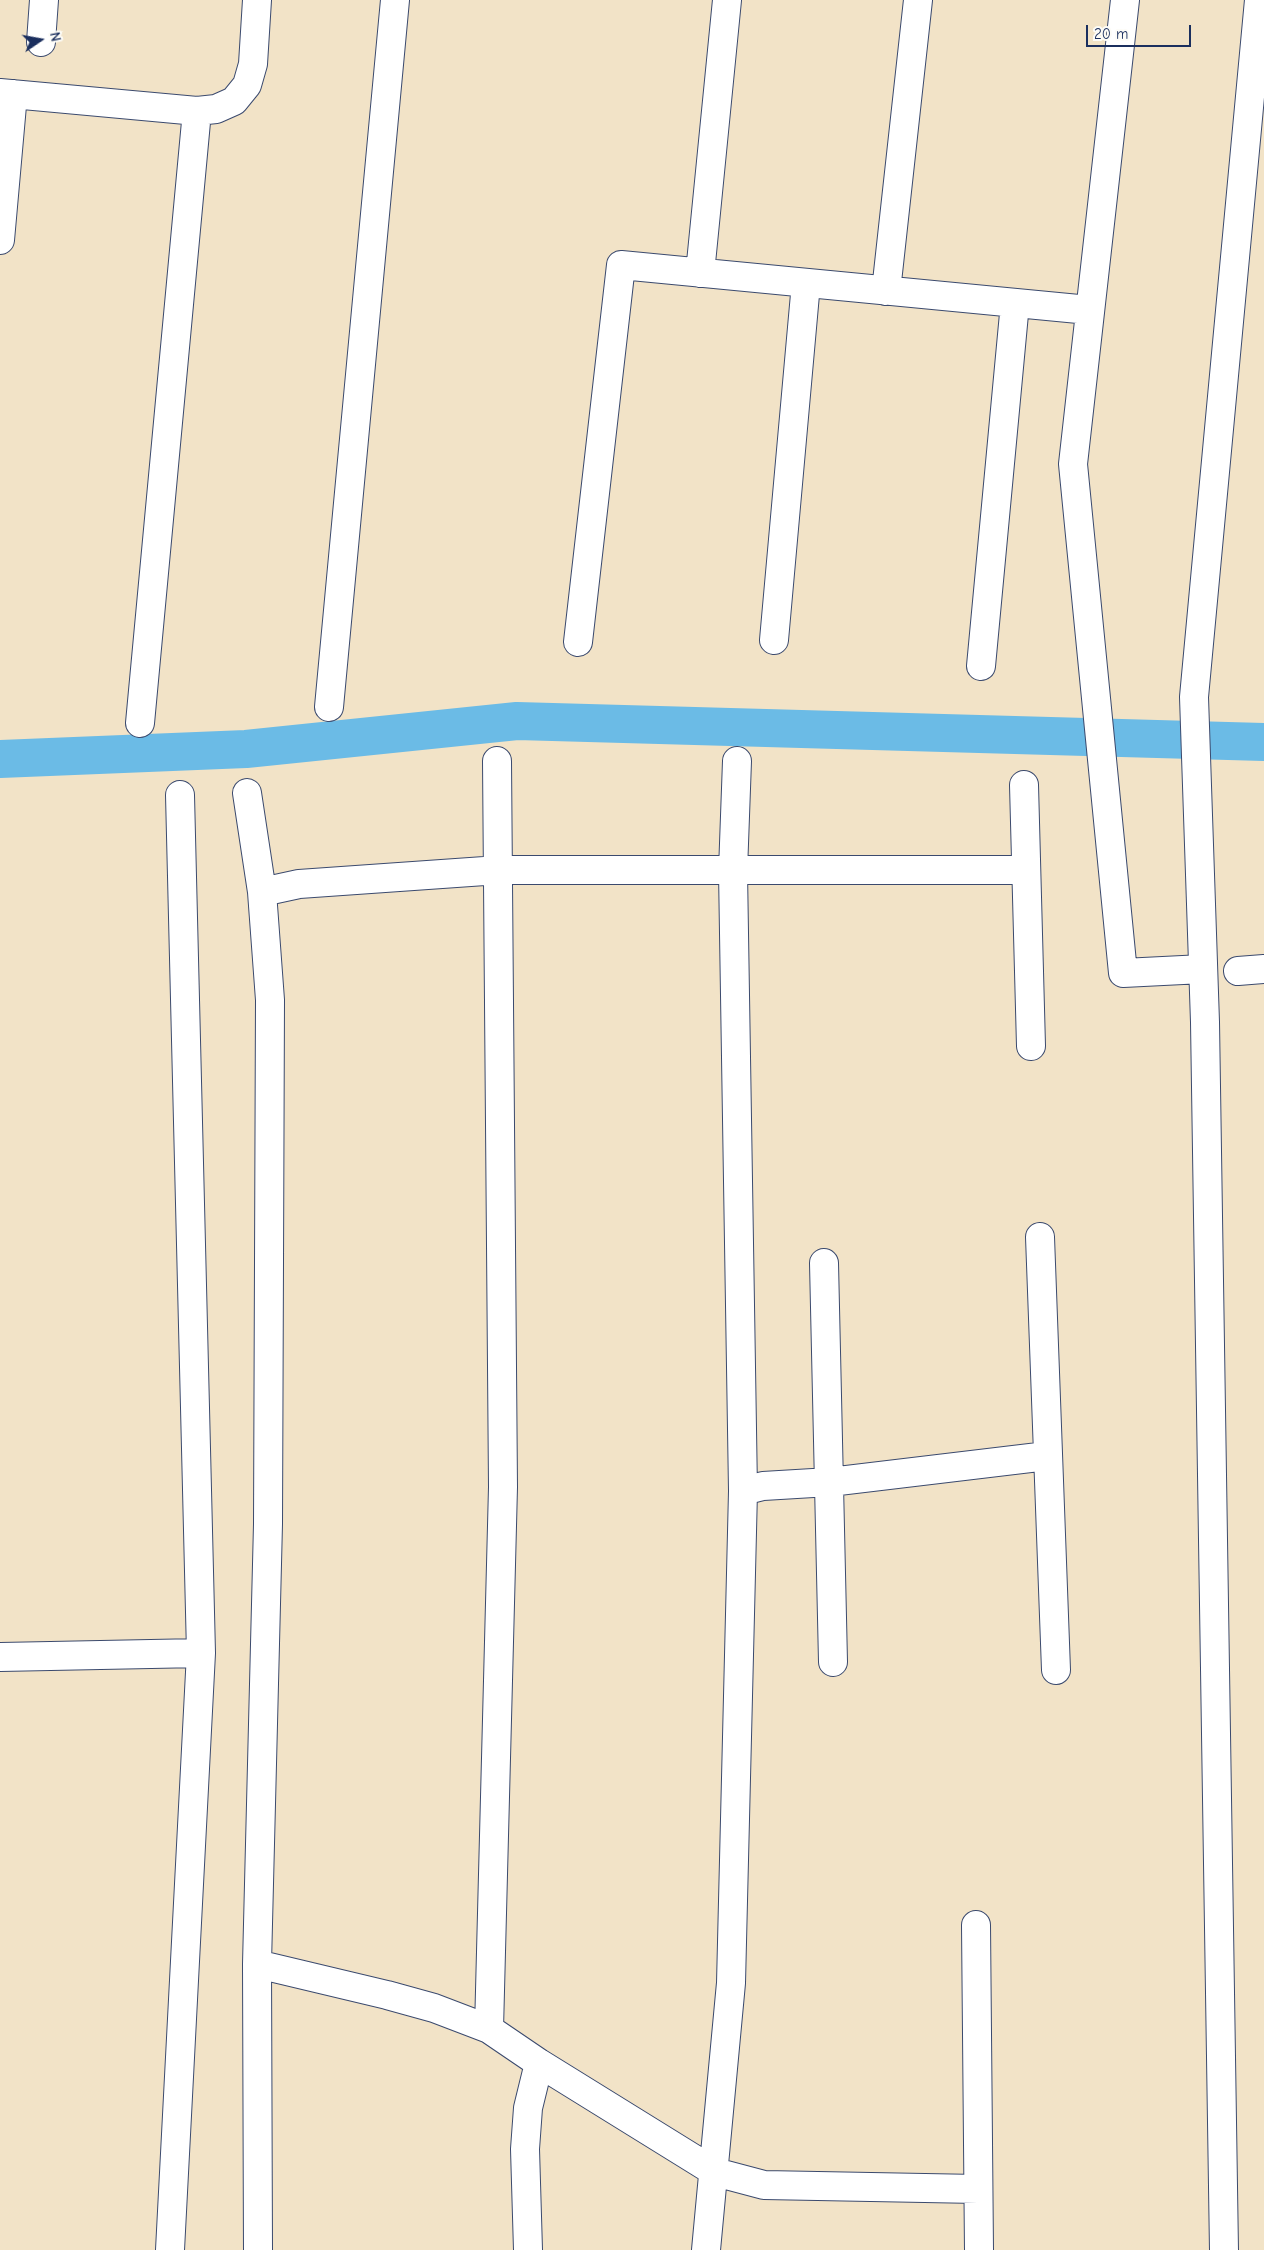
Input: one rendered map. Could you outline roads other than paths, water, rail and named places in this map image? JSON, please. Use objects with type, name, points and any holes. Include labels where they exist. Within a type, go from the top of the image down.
[{"type":"street","points":[[40,42],[44,0]]},
{"type":"street","points":[[0,240],[7,93],[197,111],[216,109],[234,101],[247,85],[253,64],[257,0]]},
{"type":"street","points":[[329,707],[395,0]]},
{"type":"street","points":[[700,273],[727,0]]},
{"type":"street","points":[[886,291],[918,0]]},
{"type":"street","points":[[1125,0],[1072,464],[1123,972],[1203,969]]},
{"type":"street","points":[[1224,2250],[1203,969],[1194,697],[1259,0]]},
{"type":"street","points":[[140,722],[197,111]]},
{"type":"street","points":[[578,642],[620,265],[1090,310]]},
{"type":"street","points":[[774,640],[806,283]]},
{"type":"street","points":[[981,666],[1015,304]]},
{"type":"street","points":[[489,2029],[504,1487],[497,761]]},
{"type":"street","points":[[706,2250],[732,1984],[743,1490],[733,872],[737,761]]},
{"type":"street","points":[[1024,785],[1032,1046]]},
{"type":"street","points":[[247,792],[262,892],[270,1000],[268,1524],[257,1964],[258,2250]]},
{"type":"street","points":[[170,2250],[201,1652],[180,795]]},
{"type":"street","points":[[262,892],[300,884],[499,870],[733,872],[1026,870]]},
{"type":"street","points":[[1040,1237],[1056,1670]]},
{"type":"street","points":[[824,1263],[833,1662]]},
{"type":"street","points":[[743,1490],[763,1486],[830,1482],[1048,1456]]},
{"type":"street","points":[[0,1657],[201,1652]]},
{"type":"street","points":[[976,1925],[980,2250]]},
{"type":"street","points":[[257,1964],[434,2008],[489,2029],[539,2063],[715,2172],[764,2185],[978,2189]]},
{"type":"street","points":[[528,2250],[525,2149],[528,2108],[539,2063]]},
{"type":"waterway","points":[[0,759],[246,749],[517,721],[1264,742]]}]
